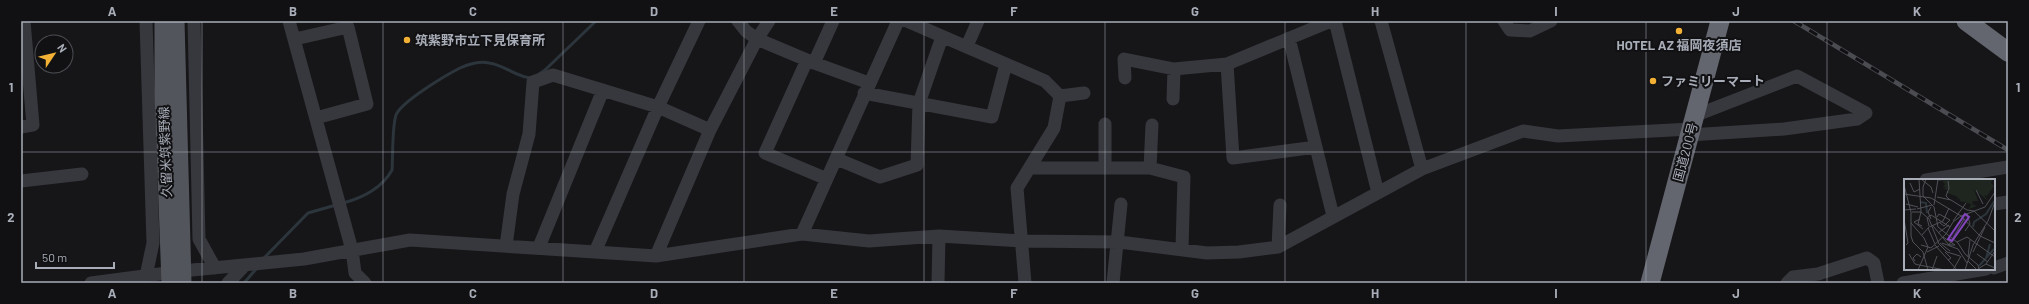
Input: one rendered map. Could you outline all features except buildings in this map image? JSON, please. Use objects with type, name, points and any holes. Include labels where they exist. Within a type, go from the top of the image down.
[{"type":"highway","name":"国道200号","points":[[1650,283],[1720,21]]},
{"type":"highway","points":[[1966,21],[2008,52]]},
{"type":"main road","name":"久留米筑紫野線","points":[[163,21],[163,93],[176,277]]},
{"type":"main road","name":"久留米筑紫野線","points":[[176,21],[176,277]]},
{"type":"street","points":[[21,127],[33,125],[25,75],[24,21]]},
{"type":"street","points":[[146,21],[153,243],[147,279]]},
{"type":"street","points":[[194,21],[199,239],[215,268]]},
{"type":"street","points":[[289,21],[295,38],[352,250],[355,273],[365,283]]},
{"type":"street","points":[[595,252],[658,107],[699,21]]},
{"type":"street","points":[[738,21],[746,31],[757,39],[867,88],[919,102],[992,117],[1006,64]]},
{"type":"street","points":[[656,256],[710,130],[757,39],[769,21]]},
{"type":"street","points":[[827,179],[765,153],[810,62],[833,21]]},
{"type":"street","points":[[802,234],[898,21]]},
{"type":"street","points":[[907,21],[1045,81],[1060,96]]},
{"type":"street","points":[[967,46],[978,21]]},
{"type":"street","points":[[1125,78],[1124,59],[1174,69],[1227,64],[1331,21]]},
{"type":"street","points":[[1335,21],[1378,193]]},
{"type":"street","points":[[1381,21],[1422,169]]},
{"type":"street","points":[[1504,21],[1510,30],[1530,31],[1551,21]]},
{"type":"street","points":[[295,38],[348,27],[367,104],[316,118]]},
{"type":"street","points":[[837,159],[880,177],[917,165],[919,102],[942,37]]},
{"type":"street","points":[[1289,38],[1334,216]]},
{"type":"street","points":[[1227,64],[1233,158],[1316,147]]},
{"type":"street","points":[[1173,99],[1174,69]]},
{"type":"street","points":[[506,246],[513,194],[529,134],[533,82],[553,75],[658,107],[710,130]]},
{"type":"street","points":[[91,283],[176,277],[215,268],[304,259],[410,240],[539,247],[656,256],[802,234],[869,241],[939,236],[1023,241],[1119,242],[1220,253],[1278,247],[1422,169],[1523,131],[1558,136],[1691,127],[1784,129],[1857,119],[1866,113],[1797,76],[1691,127]]},
{"type":"street","points":[[539,247],[603,90]]},
{"type":"street","points":[[1060,96],[1084,93]]},
{"type":"street","points":[[1026,283],[1018,188],[1054,128],[1060,96]]},
{"type":"street","points":[[1105,124],[1106,168]]},
{"type":"street","points":[[1150,168],[1152,126]]},
{"type":"street","points":[[1932,179],[2008,167]]},
{"type":"street","points":[[1030,168],[1150,168],[1184,177],[1182,249]]},
{"type":"street","points":[[21,181],[82,174]]},
{"type":"street","points":[[1995,204],[2008,202]]},
{"type":"street","points":[[1114,283],[1119,242],[1121,204]]},
{"type":"street","points":[[1278,247],[1280,205]]},
{"type":"street","points":[[938,283],[939,236]]},
{"type":"street","points":[[1787,283],[1793,277],[1818,274],[1867,258],[1874,263],[1878,283]]},
{"type":"street","points":[[1995,268],[2008,263]]},
{"type":"street","points":[[228,283],[244,265]]},
{"type":"street","points":[[1903,283],[1980,270]]},
{"type":"waterway","points":[[539,74],[596,21]]},
{"type":"waterway","points":[[343,203],[371,191],[388,176],[392,170],[393,134],[396,115],[406,103],[425,89],[460,68],[470,64],[485,62],[495,64],[521,76],[532,78]]},
{"type":"waterway","points":[[264,258],[308,213],[336,205]]},
{"type":"waterway","points":[[244,283],[257,268]]},
{"type":"railway","points":[[1794,21],[2008,150]]},
{"type":"place","name":"HOTEL AZ 福岡夜須店","points":[[1679,31]]},
{"type":"place","name":"筑紫野市立下見保育所","points":[[407,40]]},
{"type":"place","name":"ファミリーマート","points":[[1653,81]]}]
